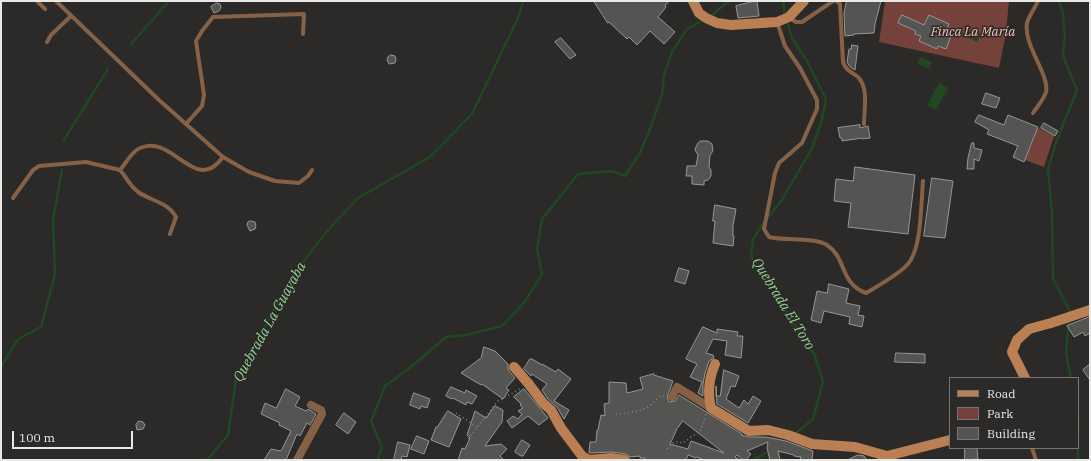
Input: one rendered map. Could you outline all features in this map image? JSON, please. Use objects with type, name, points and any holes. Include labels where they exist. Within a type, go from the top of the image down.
[{"type":"street","points":[[693,1],[699,13],[706,18],[717,23],[731,25],[784,19],[804,1]]},
{"type":"street","points":[[1024,377],[1012,352],[1017,340],[1029,329],[1090,310]]},
{"type":"street","points":[[711,408],[709,393],[710,376],[715,364]]},
{"type":"street","points":[[514,367],[543,403],[551,410],[561,428],[582,456],[589,460],[611,458],[626,460]]},
{"type":"street","points":[[672,397],[677,387],[749,431],[768,430],[788,435],[812,444],[855,447],[885,458],[949,440]]},
{"type":"street","points":[[297,460],[322,414],[322,410],[311,404]]},
{"type":"lane","points":[[37,1],[45,10]]},
{"type":"lane","points":[[56,1],[159,100],[223,157],[249,172],[275,181],[299,183],[308,176],[312,170]]},
{"type":"lane","points":[[833,1],[802,22],[784,19],[785,46],[800,68],[817,100],[817,109],[802,143],[779,163],[775,173],[764,229],[769,237],[779,240],[807,240],[825,244],[835,252],[845,276],[857,290],[866,293],[908,265],[915,253],[918,241],[923,181]]},
{"type":"lane","points":[[836,1],[840,4],[842,62],[846,69],[859,78],[864,89],[864,124]]},
{"type":"lane","points":[[1033,113],[1046,91],[1027,32],[1027,23],[1038,1]]},
{"type":"lane","points":[[186,124],[202,106],[204,95],[196,41],[213,17],[304,14],[303,34]]},
{"type":"lane","points":[[48,42],[51,35],[71,16]]},
{"type":"lane","points":[[120,170],[139,148],[146,146],[156,145],[165,149],[198,170],[208,170],[218,164],[223,157]]},
{"type":"lane","points":[[13,198],[33,170],[39,166],[86,162],[120,170],[125,176],[129,185],[140,193],[172,210],[176,217],[170,234]]},
{"type":"lane","points":[[1032,449],[1036,460]]},
{"type":"path","points":[[468,439],[498,401],[517,391],[528,383]]},
{"type":"path","points":[[616,414],[639,411],[647,408],[661,396],[670,399],[672,397]]},
{"type":"path","points":[[667,449],[674,442],[676,441],[683,443],[701,430],[706,412],[711,408]]},
{"type":"path","points":[[456,413],[477,427]]},
{"type":"green space","name":"Finca La María","points":[[885,1],[1009,1],[1006,33],[999,68],[879,42]]},
{"type":"green space","points":[[1038,128],[1054,136],[1044,167],[1025,160]]},
{"type":"shaded area","points":[[968,30],[980,36],[977,42],[965,36]]},
{"type":"shaded area","points":[[920,57],[932,62],[929,69],[917,64]]},
{"type":"shaded area","points":[[939,83],[948,88],[936,110],[927,105]]},
{"type":"building","points":[[594,1],[669,1],[658,17],[675,32],[664,44],[650,31],[637,45],[629,37],[627,39],[609,22],[608,23]]},
{"type":"building","points":[[757,1],[759,16],[738,18],[736,6]]},
{"type":"building","points":[[847,1],[881,1],[874,33],[845,36],[844,13]]},
{"type":"building","points":[[217,3],[220,4],[221,7],[219,11],[214,13],[211,7]]},
{"type":"building","points":[[902,15],[924,25],[929,15],[949,24],[945,33],[951,36],[946,49],[938,46],[937,49],[919,41],[921,36],[915,34],[916,31],[898,23]]},
{"type":"building","points":[[561,38],[576,55],[570,59],[555,42]]},
{"type":"building","points":[[852,45],[858,46],[855,70],[850,67],[847,62],[849,49],[851,49]]},
{"type":"building","points":[[391,55],[395,56],[396,60],[395,63],[389,64],[387,60]]},
{"type":"building","points":[[986,93],[1000,98],[996,108],[982,104]]},
{"type":"building","points":[[979,115],[1004,125],[1008,115],[1038,127],[1024,162],[1013,157],[1018,146],[987,134],[989,130],[975,122]]},
{"type":"building","points":[[1044,123],[1058,131],[1055,136],[1041,128]]},
{"type":"building","points":[[860,125],[860,128],[868,126],[870,138],[842,141],[838,128]]},
{"type":"building","points":[[701,141],[708,141],[712,144],[713,151],[710,155],[709,167],[711,170],[711,176],[708,180],[704,181],[704,185],[692,184],[692,176],[686,176],[687,166],[696,166],[698,155],[695,150],[698,143]]},
{"type":"building","points":[[972,143],[974,143],[974,148],[982,150],[979,161],[974,159],[974,169],[967,169],[968,158]]},
{"type":"building","points":[[855,167],[915,175],[908,234],[848,227],[851,203],[834,201],[836,179],[853,181]]},
{"type":"building","points":[[932,178],[953,181],[945,238],[924,236]]},
{"type":"building","points":[[715,205],[736,209],[733,226],[733,246],[713,243]]},
{"type":"building","points":[[248,222],[255,222],[256,226],[255,229],[250,231],[247,225]]},
{"type":"building","points":[[679,268],[689,271],[685,284],[675,281]]},
{"type":"building","points":[[829,284],[849,289],[846,303],[860,306],[858,315],[864,316],[862,327],[849,324],[850,317],[824,311],[821,323],[811,320],[817,291],[827,293]]},
{"type":"building","points":[[1090,317],[1090,333],[1085,336],[1083,332],[1074,337],[1067,326]]},
{"type":"building","points":[[703,327],[717,333],[717,329],[738,332],[737,336],[743,336],[741,358],[725,355],[727,341],[713,339],[706,353],[713,355],[714,358],[709,361],[705,373],[703,396],[698,393],[702,382],[690,377],[697,364],[686,359]]},
{"type":"building","points":[[484,347],[495,351],[508,364],[509,371],[515,378],[506,388],[509,390],[503,399],[482,384],[481,385],[461,373],[481,358]]},
{"type":"building","points":[[896,353],[925,354],[925,363],[895,362]]},
{"type":"building","points":[[530,359],[556,372],[558,369],[571,379],[554,401],[569,410],[564,419],[557,407],[548,399],[542,390],[547,384],[532,374],[531,376],[524,369]]},
{"type":"building","points":[[1090,364],[1090,380],[1083,370]]},
{"type":"building","points":[[724,370],[739,376],[735,387],[731,386],[726,399],[739,408],[744,400],[748,404],[753,396],[761,401],[748,423],[717,404],[717,396],[720,396]]},
{"type":"building","points":[[654,374],[673,381],[667,397],[669,402],[675,401],[679,395],[742,434],[741,435],[749,437],[766,437],[786,441],[813,451],[812,460],[800,460],[801,457],[778,451],[780,460],[770,460],[767,448],[768,442],[747,451],[751,454],[746,460],[743,460],[737,455],[735,457],[740,460],[704,460],[688,455],[686,460],[645,460],[645,458],[640,458],[640,456],[630,457],[626,454],[612,452],[589,453],[590,442],[596,442],[597,430],[601,415],[605,416],[604,404],[609,403],[609,382],[626,383],[627,393],[643,389],[640,378]],"holes":[[[683,421],[724,453],[691,441],[688,449],[670,444],[677,429]]]},
{"type":"building","points":[[451,387],[465,393],[466,390],[477,396],[472,404],[467,402],[466,405],[446,396]]},
{"type":"building","points":[[286,389],[300,397],[295,406],[306,411],[308,409],[316,414],[310,425],[307,423],[300,436],[297,434],[286,460],[264,460],[271,449],[281,451],[291,431],[279,425],[280,423],[261,414],[265,403],[276,408]]},
{"type":"building","points":[[524,389],[548,418],[539,425],[528,416],[512,428],[507,421],[513,416],[518,419],[522,414],[518,411],[523,408],[514,397]]},
{"type":"building","points":[[414,393],[430,399],[427,408],[421,406],[420,409],[410,405]]},
{"type":"building","points":[[495,406],[503,410],[502,422],[485,446],[501,444],[507,449],[500,456],[504,460],[458,460],[462,448],[465,449],[470,438],[467,435],[475,411],[486,418]]},
{"type":"building","points":[[448,411],[461,419],[449,447],[431,440],[436,427]]},
{"type":"building","points":[[344,413],[356,422],[348,434],[336,425]]},
{"type":"building","points":[[139,421],[143,422],[145,425],[143,429],[137,430],[136,425]]},
{"type":"building","points":[[417,436],[429,441],[424,454],[411,449]]},
{"type":"building","points":[[522,440],[530,445],[523,456],[521,456],[515,452]]},
{"type":"building","points":[[398,442],[410,445],[407,457],[402,456],[401,460],[394,460]]},
{"type":"building","points":[[965,449],[977,449],[978,459],[965,460]]},
{"type":"building","points":[[858,455],[864,456],[867,460],[848,460]]},
{"type":"waterway","points":[[131,44],[169,1]]},
{"type":"waterway","name":"Quebrada La Guayaba","points":[[207,460],[228,435],[236,379],[295,272],[328,230],[358,198],[430,157],[472,114],[518,18],[523,1]]},
{"type":"waterway","points":[[712,15],[729,1]]},
{"type":"waterway","name":"Quebrada El Toro","points":[[783,1],[785,16]]},
{"type":"waterway","points":[[1059,1],[1063,13],[1065,36],[1063,56],[1077,90],[1057,140],[1048,169],[1052,213],[1053,278],[1069,310],[1069,313]]},
{"type":"waterway","name":"Quebrada El Toro","points":[[768,217],[782,200],[812,148],[822,120],[826,99],[807,61],[792,38],[787,21]]},
{"type":"waterway","points":[[377,460],[382,448],[371,421],[385,386],[411,367],[446,337],[466,335],[502,326],[524,303],[542,274],[537,249],[542,219],[578,174],[612,171],[625,176],[640,153],[651,126],[662,95],[664,75],[672,52],[687,29],[700,22]]},
{"type":"waterway","points":[[64,140],[108,69]]},
{"type":"waterway","points":[[1,367],[18,339],[41,327],[55,274],[53,219],[62,170]]},
{"type":"waterway","name":"Quebrada El Toro","points":[[765,221],[753,239],[751,257],[775,288],[788,315],[814,354],[823,382],[813,419],[795,434]]},
{"type":"waterway","points":[[1069,319],[1066,353],[1071,377]]},
{"type":"waterway","name":"Quebrada El Toro","points":[[776,453],[784,452],[785,449]]},
{"type":"waterway","points":[[1078,449],[1078,460]]},
{"type":"waterway","name":"Quebrada El Toro","points":[[753,460],[766,453],[771,453]]}]
